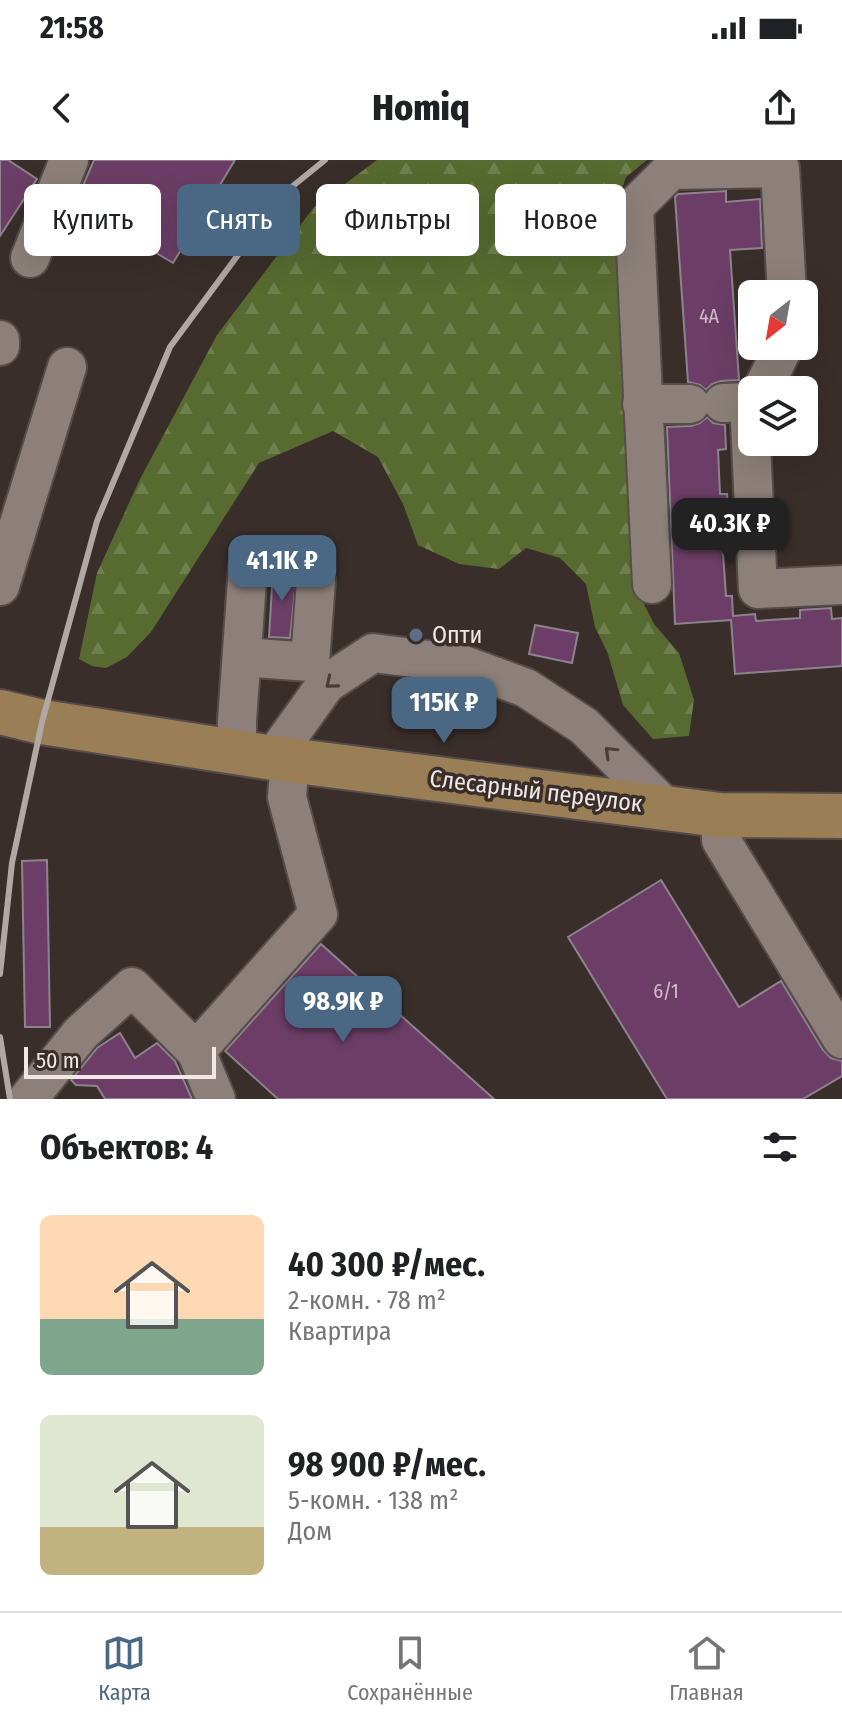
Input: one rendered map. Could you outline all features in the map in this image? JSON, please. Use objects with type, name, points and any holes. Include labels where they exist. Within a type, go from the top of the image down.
[{"type":"main road","name":"Слесарный переулок","points":[[0,712],[42,722],[267,756],[720,815],[842,816]]},
{"type":"lane","points":[[30,258],[69,160]]},
{"type":"lane","points":[[652,584],[634,207],[671,170],[780,168],[786,280]]},
{"type":"lane","points":[[642,404],[735,400],[771,360]]},
{"type":"lane","points":[[0,586],[67,367]]},
{"type":"lane","points":[[735,400],[758,589],[842,585]]},
{"type":"lane","points":[[196,1051],[318,914],[287,797],[267,756],[242,657],[248,567]]},
{"type":"lane","points":[[242,657],[310,662],[316,580]]},
{"type":"lane","points":[[267,756],[326,684],[373,653],[461,664],[526,688],[584,726],[665,807]]},
{"type":"lane","points":[[720,815],[721,840],[842,1039]]},
{"type":"lane","points":[[28,1099],[81,1033],[132,987],[196,1051],[216,1099]]},
{"type":"green space","points":[[377,160],[647,160],[626,177],[624,184],[495,184],[495,256],[618,256],[635,586],[654,624],[679,653],[694,700],[689,736],[653,739],[623,705],[608,654],[595,627],[586,584],[560,558],[526,548],[499,569],[459,564],[418,545],[403,504],[378,457],[333,431],[259,463],[151,632],[127,657],[106,668],[92,666],[79,659],[97,573],[140,479],[217,335],[277,256],[300,256],[300,225],[314,207],[316,206],[316,256],[479,256],[479,184],[345,184]]},
{"type":"building","points":[[0,160],[8,160],[37,179],[34,184],[24,184],[24,199],[0,236]]},
{"type":"building","points":[[94,160],[235,160],[221,184],[177,184],[177,256],[173,263],[161,256],[161,184],[84,184]]},
{"type":"building","points":[[726,191],[726,202],[760,199],[762,248],[730,250],[738,380],[721,381],[706,390],[688,382],[675,197],[678,194]]},
{"type":"building","points":[[707,417],[713,423],[725,425],[726,449],[718,450],[720,494],[727,494],[731,552],[723,552],[726,596],[732,596],[733,616],[755,614],[756,621],[800,618],[800,610],[831,608],[832,619],[842,618],[842,666],[735,674],[731,620],[675,624],[667,427],[691,426]]},
{"type":"building","points":[[273,570],[297,571],[290,638],[269,637]]},
{"type":"building","points":[[535,625],[578,633],[572,663],[529,654]]},
{"type":"building","points":[[47,860],[50,1027],[25,1027],[22,861]]},
{"type":"building","points":[[661,880],[739,1007],[781,981],[823,1050],[831,1058],[842,1061],[842,1076],[803,1099],[667,1099],[568,937]]},
{"type":"building","points":[[321,944],[494,1099],[278,1099],[225,1051]]},
{"type":"building","points":[[120,1033],[135,1058],[157,1043],[175,1061],[192,1099],[105,1099],[97,1086],[76,1085],[71,1080],[97,1048]]},
{"type":"railway","points":[[0,974],[12,863],[42,722],[97,521],[170,347],[283,194],[325,160]]},
{"type":"railway","points":[[0,1037],[10,1099]]},
{"type":"place","name":"Опти","points":[[416,635]]}]
